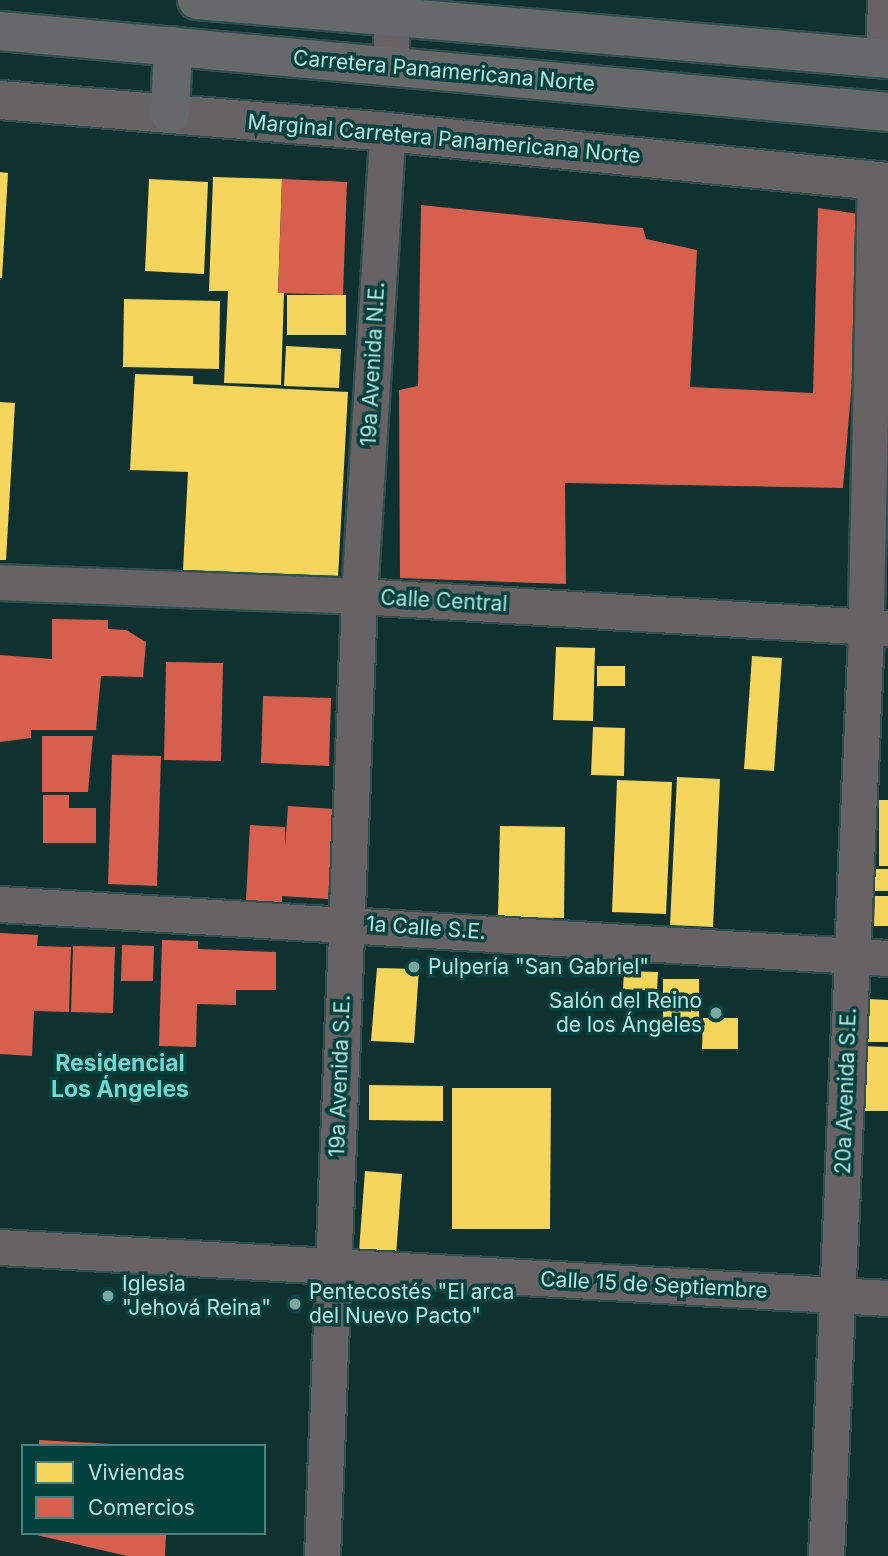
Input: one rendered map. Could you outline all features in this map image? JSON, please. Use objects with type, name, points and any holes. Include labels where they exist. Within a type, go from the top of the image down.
[{"type":"highway","points":[[197,0],[391,8],[885,59]]},
{"type":"highway","name":"Carretera Panamericana Norte","points":[[0,31],[888,112]]},
{"type":"highway","points":[[170,114],[173,46]]},
{"type":"street","points":[[885,0],[885,59]]},
{"type":"street","points":[[391,8],[391,67]]},
{"type":"street","name":"Marginal Carretera Panamericana Norte","points":[[0,100],[387,132],[881,181]]},
{"type":"street","name":"19a Avenida N.E.","points":[[359,596],[387,132]]},
{"type":"street","name":"20a Avenida S.E.","points":[[826,1556],[852,956],[877,627],[881,181]]},
{"type":"street","name":"Calle Central","points":[[0,582],[359,596],[877,627]]},
{"type":"street","name":"19a Avenida S.E.","points":[[322,1556],[359,596]]},
{"type":"street","name":"1a Calle S.E.","points":[[0,904],[888,958]]},
{"type":"street","name":"Calle 15 de Septiembre","points":[[0,1247],[888,1298]]},
{"type":"building: Viviendas","points":[[0,172],[8,173],[2,278],[0,278]]},
{"type":"building: Viviendas","points":[[213,177],[282,179],[278,293],[284,293],[281,385],[224,383],[228,291],[209,291]]},
{"type":"building: Viviendas","points":[[149,179],[208,182],[204,274],[145,271]]},
{"type":"building: Viviendas","points":[[287,295],[346,295],[346,335],[287,335]]},
{"type":"building: Viviendas","points":[[124,299],[220,301],[219,369],[123,367]]},
{"type":"building: Viviendas","points":[[286,346],[341,349],[339,388],[284,386]]},
{"type":"building: Viviendas","points":[[135,374],[193,376],[193,384],[348,392],[338,578],[183,570],[188,472],[130,470]]},
{"type":"building: Viviendas","points":[[0,402],[15,403],[6,560],[0,560]]},
{"type":"building: Viviendas","points":[[556,647],[595,648],[593,721],[553,720]]},
{"type":"building: Viviendas","points":[[752,656],[782,658],[774,771],[744,769]]},
{"type":"building: Viviendas","points":[[597,666],[625,666],[625,686],[597,686]]},
{"type":"building: Viviendas","points":[[593,727],[625,728],[624,776],[591,775]]},
{"type":"building: Viviendas","points":[[677,777],[720,779],[713,927],[670,925]]},
{"type":"building: Viviendas","points":[[617,780],[672,782],[666,914],[612,912]]},
{"type":"building: Viviendas","points":[[879,800],[888,800],[888,866],[879,866]]},
{"type":"building: Viviendas","points":[[500,826],[565,827],[564,918],[498,917]]},
{"type":"building: Viviendas","points":[[875,869],[888,869],[888,891],[875,891]]},
{"type":"building: Viviendas","points":[[875,896],[888,896],[888,926],[874,926]]},
{"type":"building: Viviendas","points":[[377,968],[419,969],[414,1043],[371,1041]]},
{"type":"building: Viviendas","points":[[624,971],[658,972],[657,991],[623,989]]},
{"type":"building: Viviendas","points":[[663,979],[699,979],[699,1022],[663,1022]]},
{"type":"building: Viviendas","points":[[868,999],[888,1000],[888,1042],[867,1042]]},
{"type":"building: Viviendas","points":[[703,1018],[738,1018],[738,1049],[702,1049]]},
{"type":"building: Viviendas","points":[[861,1046],[888,1047],[888,1111],[859,1111]]},
{"type":"building: Viviendas","points":[[369,1085],[443,1086],[443,1121],[369,1120]]},
{"type":"building: Viviendas","points":[[452,1088],[551,1088],[550,1229],[452,1229]]},
{"type":"building: Viviendas","points":[[365,1171],[402,1174],[396,1255],[359,1251]]},
{"type":"building: Comercios","points":[[282,179],[347,182],[343,295],[278,293]]},
{"type":"building: Comercios","points":[[421,205],[643,228],[646,239],[697,250],[690,387],[813,393],[818,208],[866,215],[843,488],[565,483],[566,584],[400,578],[399,390],[418,386]]},
{"type":"building: Comercios","points":[[52,619],[108,620],[108,629],[126,630],[146,642],[143,677],[101,676],[96,730],[31,730],[31,738],[0,742],[0,655],[52,659]]},
{"type":"building: Comercios","points":[[166,662],[223,663],[221,761],[164,760]]},
{"type":"building: Comercios","points":[[263,696],[331,698],[329,766],[261,763]]},
{"type":"building: Comercios","points":[[42,736],[93,736],[88,792],[42,792]]},
{"type":"building: Comercios","points":[[112,755],[161,756],[157,886],[108,884]]},
{"type":"building: Comercios","points":[[43,795],[69,795],[69,808],[96,808],[96,843],[43,843]]},
{"type":"building: Comercios","points":[[288,806],[334,809],[328,899],[282,896],[282,903],[246,900],[250,825],[285,827],[285,847]]},
{"type":"building: Comercios","points":[[0,933],[38,935],[37,946],[71,947],[69,1012],[34,1011],[32,1056],[0,1054]]},
{"type":"building: Comercios","points":[[162,940],[198,941],[198,949],[276,952],[276,990],[236,990],[236,1005],[197,1004],[196,1047],[159,1046]]},
{"type":"building: Comercios","points":[[122,945],[154,946],[153,981],[121,981]]},
{"type":"building: Comercios","points":[[73,946],[115,947],[113,1013],[71,1012]]},
{"type":"building: Comercios","points":[[39,1440],[111,1444],[39,1444]]},
{"type":"building: Comercios","points":[[37,1535],[166,1535],[165,1556],[127,1556]]},
{"type":"place","name":"Pulpería \"San Gabriel\"","points":[[414,967]]},
{"type":"place","name":"Salón del Reino de los Ángeles","points":[[716,1013]]},
{"type":"place","name":"Iglesia \"Jehová Reina\"","points":[[108,1296]]},
{"type":"place","name":"Pentecostés \"El arca del Nuevo Pacto\"","points":[[295,1304]]},
{"type":"district","name":"Residencial Los Ángeles","points":[[120,1076]]}]
